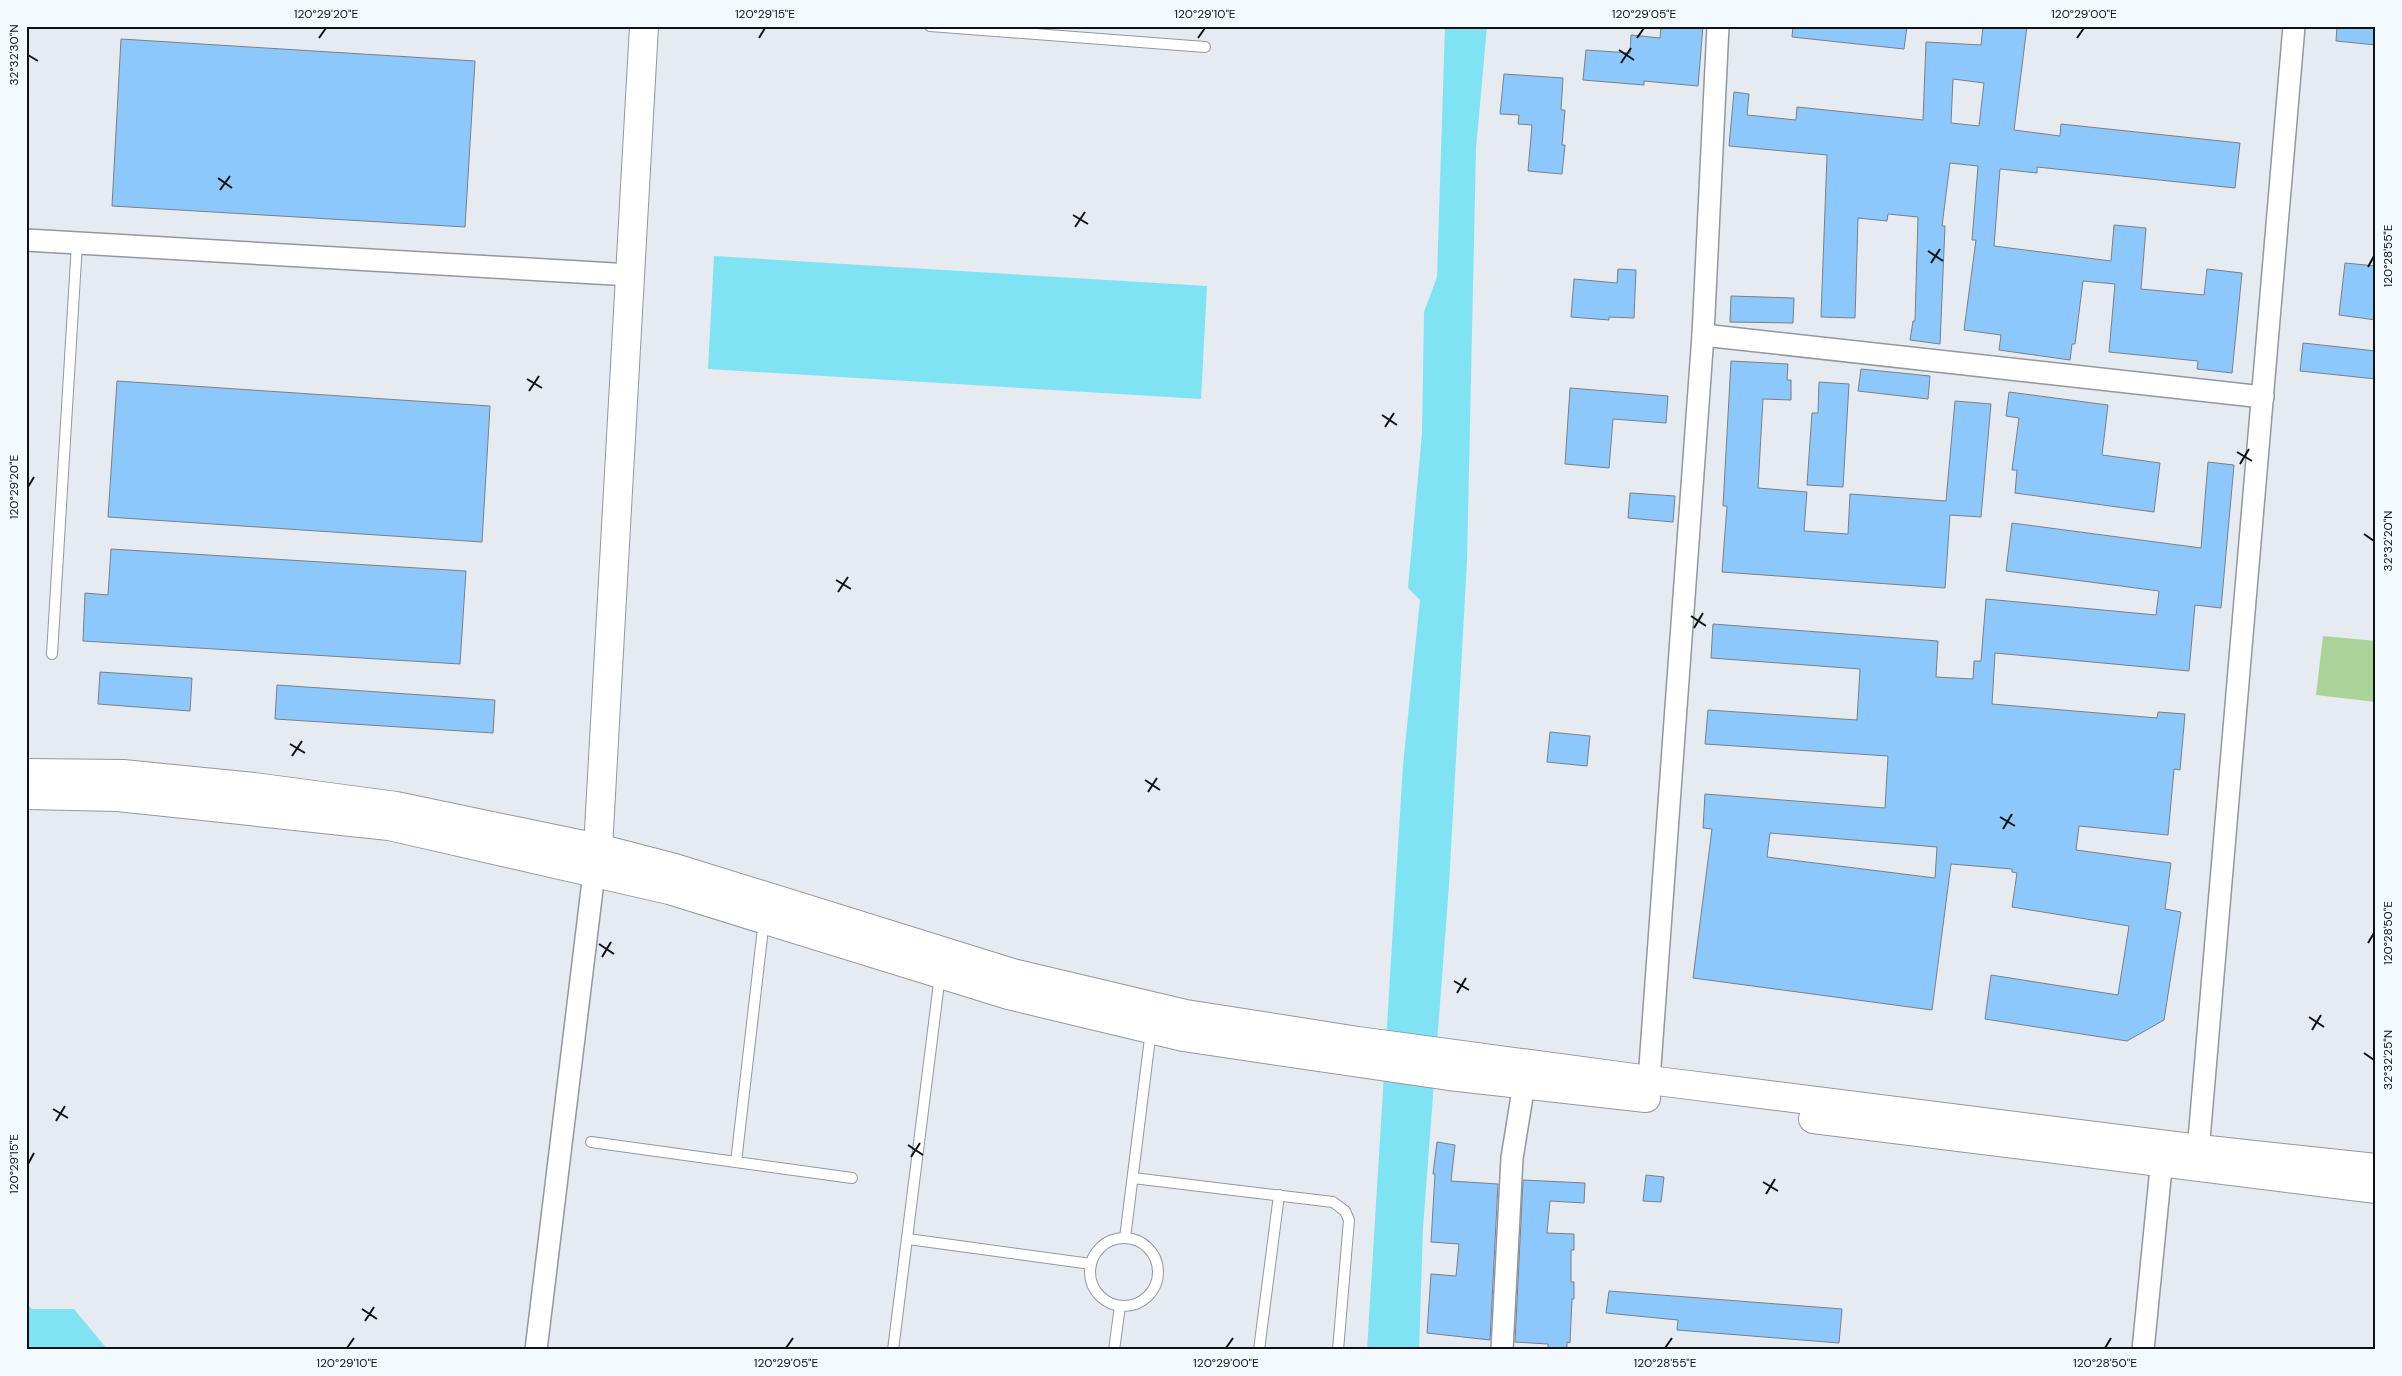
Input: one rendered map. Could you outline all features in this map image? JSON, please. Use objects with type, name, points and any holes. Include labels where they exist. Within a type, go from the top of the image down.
[{"type":"main road","points":[[596,861],[644,26]]},
{"type":"main road","points":[[26,773],[123,774],[302,793],[396,806],[596,861],[668,890],[1008,995],[1154,1018]]},
{"type":"main road","points":[[26,795],[118,797],[389,826],[596,861],[675,868],[1154,1018],[1183,1037],[1357,1052],[1451,1064],[1649,1080],[2198,1159],[2376,1189]]},
{"type":"main road","points":[[1451,1064],[1524,1084],[1832,1121],[2162,1154]]},
{"type":"main road","points":[[2198,1159],[2376,1168]]},
{"type":"street","points":[[1649,1080],[1703,335],[1718,26]]},
{"type":"street","points":[[2198,1159],[2294,26]]},
{"type":"street","points":[[26,240],[631,275]]},
{"type":"street","points":[[1703,335],[2263,397]]},
{"type":"street","points":[[536,1350],[596,861]]},
{"type":"street","points":[[1502,1350],[1512,1158],[1524,1084]]},
{"type":"street","points":[[2143,1350],[2162,1154]]},
{"type":"lane","points":[[930,26],[1205,47]]},
{"type":"lane","points":[[52,654],[77,243]]},
{"type":"lane","points":[[736,1162],[764,920]]},
{"type":"lane","points":[[893,1350],[940,974]]},
{"type":"lane","points":[[1126,1238],[1154,1018]]},
{"type":"lane","points":[[591,1142],[852,1178]]},
{"type":"lane","points":[[1133,1178],[1333,1202],[1345,1210],[1349,1220],[1338,1350]]},
{"type":"lane","points":[[1259,1350],[1279,1195]]},
{"type":"lane","points":[[1126,1238],[1135,1239],[1148,1246],[1156,1258],[1159,1272],[1157,1283],[1151,1293],[1142,1301],[1120,1306],[1106,1301],[1096,1291],[1090,1278],[1091,1264],[1097,1251],[1107,1242],[1126,1238]]},
{"type":"lane","points":[[908,1239],[1091,1264]]},
{"type":"lane","points":[[1114,1350],[1120,1306]]},
{"type":"green space","points":[[2323,636],[2376,641],[2376,702],[2316,695]]},
{"type":"water","points":[[1445,26],[1487,26],[1476,149],[1467,561],[1449,885],[1423,1228],[1419,1350],[1367,1350],[1403,765],[1420,600],[1408,588],[1422,433],[1424,312],[1437,277]]},
{"type":"water","points":[[714,256],[1207,286],[1201,399],[708,369]]},
{"type":"water","points":[[26,1303],[32,1309],[74,1309],[108,1350],[26,1350]]},
{"type":"building","points":[[1661,26],[1703,26],[1698,86],[1644,81],[1644,85],[1583,80],[1586,50],[1630,53],[1631,35],[1660,38]]},
{"type":"building","points":[[1793,26],[1907,26],[1904,49],[1792,37]]},
{"type":"building","points":[[1983,26],[2027,26],[2014,130],[2060,136],[2061,124],[2240,143],[2235,188],[2037,167],[2037,173],[2000,169],[1994,246],[2111,261],[2114,225],[2146,228],[2141,289],[2204,295],[2207,269],[2242,273],[2232,373],[2197,369],[2198,361],[2109,352],[2115,284],[2083,281],[2075,344],[2072,344],[2070,360],[1999,350],[2001,335],[1964,330],[1976,240],[1972,240],[1978,166],[1950,163],[1942,226],[1945,226],[1940,344],[1910,340],[1913,321],[1915,321],[1918,217],[1888,214],[1887,221],[1858,218],[1855,318],[1821,317],[1827,155],[1729,146],[1734,92],[1749,94],[1747,115],[1796,120],[1797,107],[1923,120],[1926,42],[1981,45]],"holes":[[[1953,79],[1984,83],[1979,126],[1951,123]]]},
{"type":"building","points":[[2337,26],[2376,26],[2376,45],[2336,41]]},
{"type":"building","points":[[121,39],[475,61],[465,227],[112,206]]},
{"type":"building","points":[[1504,74],[1563,78],[1561,110],[1565,110],[1562,145],[1565,145],[1562,174],[1528,171],[1532,125],[1518,124],[1519,115],[1500,114]]},
{"type":"building","points":[[2345,263],[2376,266],[2376,320],[2339,315]]},
{"type":"building","points":[[1618,269],[1636,270],[1634,318],[1609,317],[1609,320],[1571,317],[1574,279],[1617,283]]},
{"type":"building","points":[[1731,296],[1794,298],[1793,323],[1730,322]]},
{"type":"building","points":[[2303,343],[2376,351],[2376,379],[2300,371]]},
{"type":"building","points":[[1731,361],[1788,364],[1787,380],[1791,380],[1791,400],[1763,399],[1758,488],[1807,492],[1804,531],[1848,534],[1850,494],[1946,501],[1955,401],[1991,404],[1981,517],[1950,515],[1945,588],[1722,572],[1727,506],[1723,506]]},
{"type":"building","points":[[1861,369],[1930,376],[1928,399],[1858,391]]},
{"type":"building","points":[[117,381],[490,406],[482,542],[108,517]]},
{"type":"building","points":[[1819,382],[1849,384],[1843,487],[1807,485],[1812,413],[1818,413]]},
{"type":"building","points":[[1570,388],[1668,396],[1666,423],[1613,419],[1609,468],[1565,464]]},
{"type":"building","points":[[2009,392],[2108,405],[2102,455],[2160,463],[2154,512],[2015,493],[2017,470],[2012,470],[2019,418],[2006,416]]},
{"type":"building","points":[[2208,462],[2234,465],[2221,608],[2195,605],[2189,671],[1995,653],[1992,704],[2157,718],[2158,712],[2185,714],[2180,770],[2174,769],[2168,835],[2079,826],[2076,850],[2171,863],[2165,909],[2181,912],[2164,1020],[2127,1041],[1985,1019],[1991,975],[2118,995],[2129,926],[2012,907],[2017,873],[2012,872],[2012,869],[1951,864],[1932,1010],[1693,978],[1712,829],[1703,828],[1705,794],[1885,808],[1888,756],[1705,744],[1708,710],[1857,720],[1860,669],[1711,658],[1713,624],[1938,641],[1936,677],[1973,679],[1974,661],[1981,661],[1986,599],[2156,615],[2159,591],[2006,571],[2012,523],[2201,548]],"holes":[[[1770,833],[1937,847],[1935,878],[1767,857]]]},
{"type":"building","points":[[1630,493],[1675,496],[1673,522],[1628,518]]},
{"type":"building","points":[[111,549],[466,571],[460,664],[83,641],[85,593],[108,595]]},
{"type":"building","points":[[100,672],[192,678],[190,711],[98,704]]},
{"type":"building","points":[[277,685],[495,700],[493,733],[275,719]]},
{"type":"building","points":[[1550,732],[1590,736],[1587,766],[1547,762]]},
{"type":"building","points":[[1437,1142],[1455,1145],[1451,1181],[1498,1184],[1490,1340],[1427,1333],[1431,1274],[1456,1276],[1459,1244],[1431,1242],[1435,1174],[1433,1174]]},
{"type":"building","points":[[1646,1175],[1664,1177],[1661,1202],[1643,1201]]},
{"type":"building","points":[[1523,1180],[1585,1183],[1584,1203],[1550,1201],[1547,1233],[1574,1234],[1574,1250],[1571,1250],[1571,1282],[1574,1282],[1574,1299],[1572,1299],[1570,1343],[1567,1342],[1567,1350],[1548,1350],[1548,1344],[1515,1342]]},
{"type":"building","points":[[1609,1291],[1842,1309],[1839,1343],[1677,1330],[1678,1320],[1606,1313]]}]
